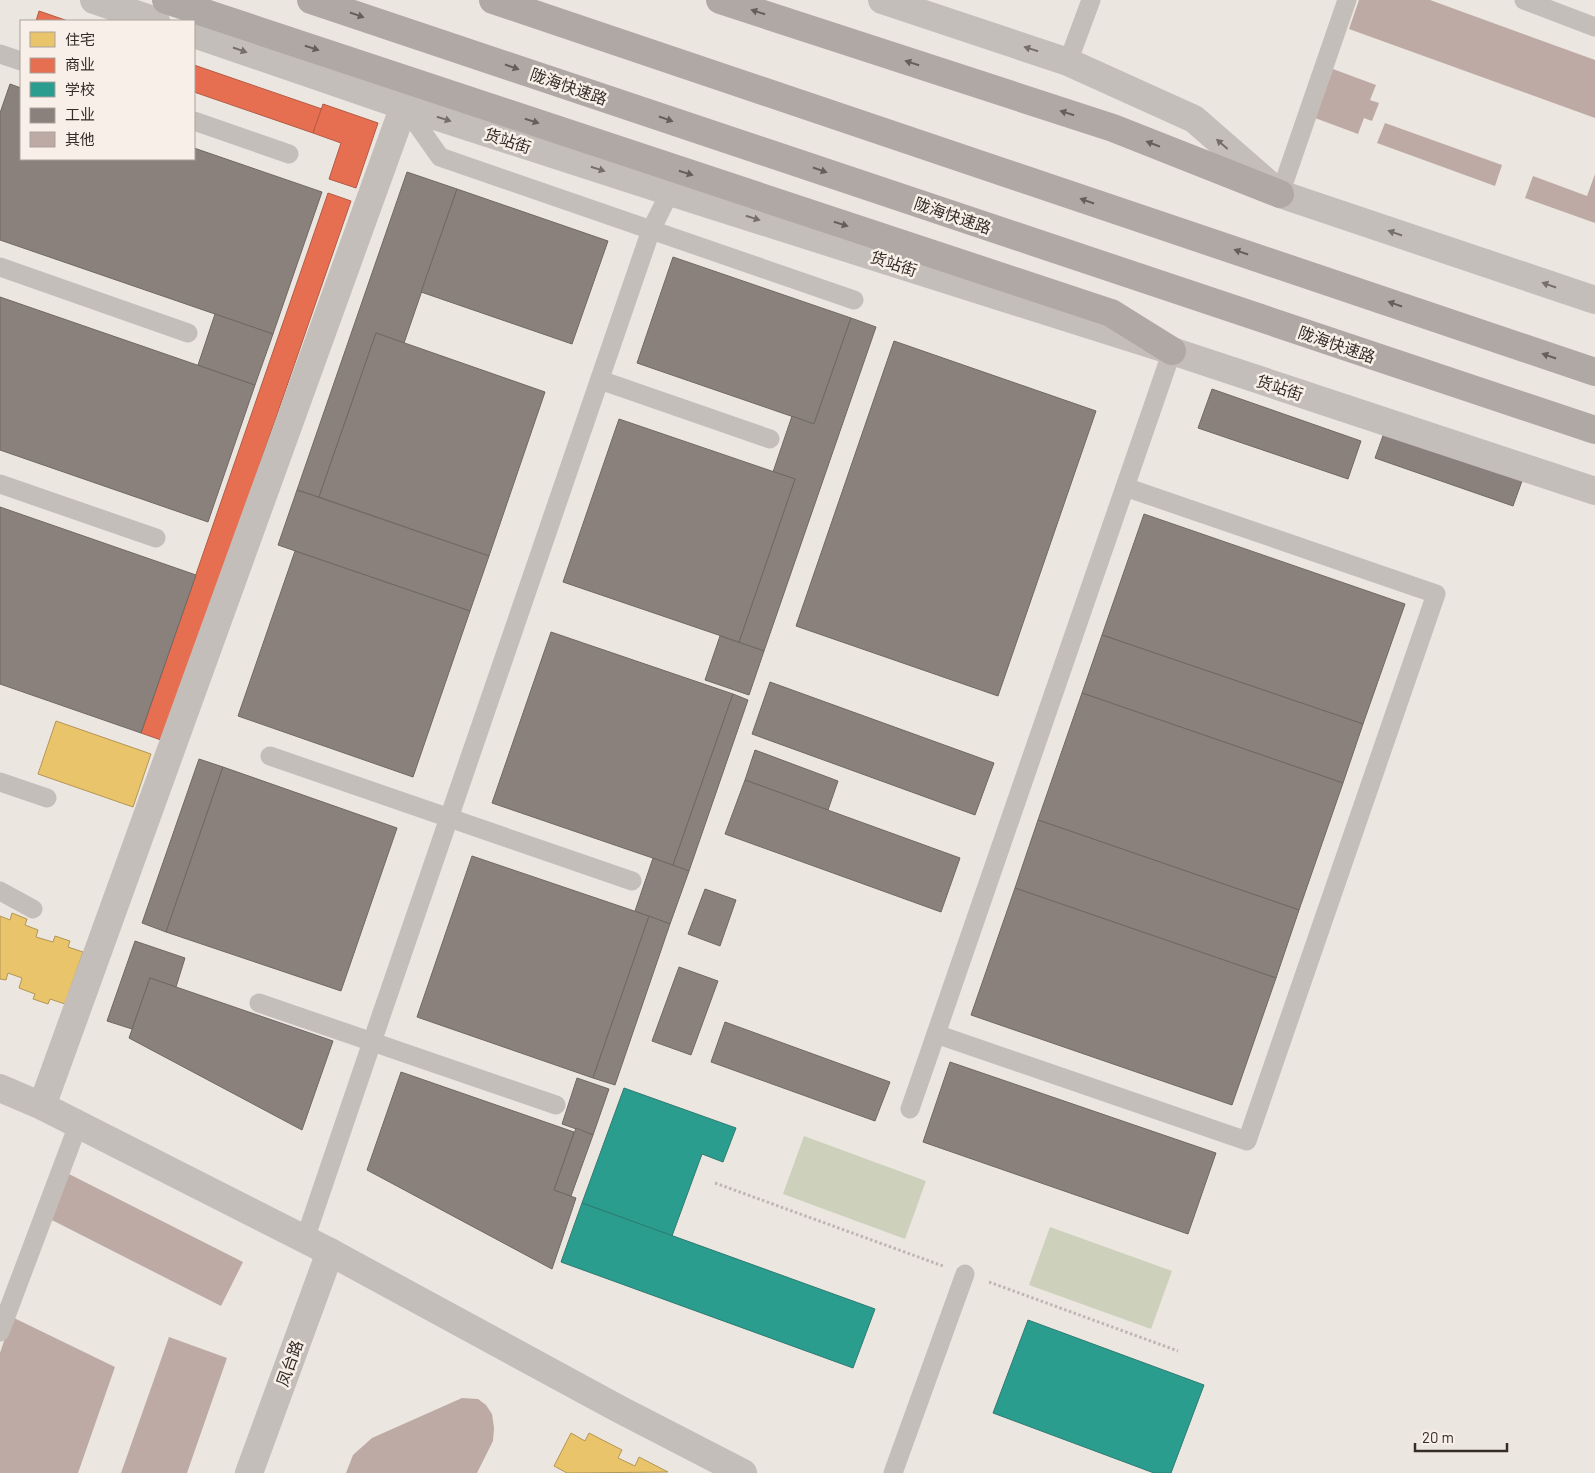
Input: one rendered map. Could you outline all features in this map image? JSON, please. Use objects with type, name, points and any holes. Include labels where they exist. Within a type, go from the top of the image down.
[{"type":"highway","points":[[166,0],[1111,313],[1172,351]]},
{"type":"highway","name":"陇海快速路","points":[[311,0],[1595,430]]},
{"type":"highway","points":[[493,0],[1595,372]]},
{"type":"highway","points":[[720,0],[1113,128],[1280,194]]},
{"type":"street","points":[[94,0],[153,20]]},
{"type":"street","points":[[882,0],[1068,62],[1194,119],[1280,194],[1595,300]]},
{"type":"street","name":"货站街","points":[[195,34],[404,106],[1172,351],[1595,491]]},
{"type":"street","points":[[42,1106],[404,106]]},
{"type":"street","points":[[0,1088],[42,1106],[305,1239],[618,1409],[742,1473]]},
{"type":"street","name":"凤台路","points":[[249,1473],[330,1252]]},
{"type":"lane","points":[[1068,62],[1091,0]]},
{"type":"lane","points":[[1280,194],[1347,0]]},
{"type":"lane","points":[[1524,0],[1595,27]]},
{"type":"lane","points":[[0,54],[20,61]]},
{"type":"lane","points":[[404,106],[440,158],[854,300]]},
{"type":"lane","points":[[195,120],[289,154]]},
{"type":"lane","points":[[305,1239],[651,230],[670,192]]},
{"type":"lane","points":[[0,268],[188,333]]},
{"type":"lane","points":[[910,1108],[1172,351]]},
{"type":"lane","points":[[600,380],[770,439]]},
{"type":"lane","points":[[0,484],[156,538]]},
{"type":"lane","points":[[936,1034],[1247,1141],[1436,594],[1125,487]]},
{"type":"lane","points":[[270,756],[632,880]]},
{"type":"lane","points":[[0,782],[47,798]]},
{"type":"lane","points":[[0,891],[33,909]]},
{"type":"lane","points":[[259,1003],[556,1105]]},
{"type":"lane","points":[[0,1332],[78,1125]]},
{"type":"lane","points":[[892,1473],[965,1274]]},
{"type":"green space","points":[[804,1136],[926,1181],[905,1239],[783,1194]]},
{"type":"green space","points":[[1050,1227],[1172,1271],[1151,1329],[1029,1285]]},
{"type":"building: 住宅","points":[[56,721],[151,754],[133,807],[38,774]]},
{"type":"building: 住宅","points":[[12,913],[27,919],[25,925],[38,930],[36,937],[53,942],[55,936],[70,941],[68,947],[83,952],[65,1004],[50,999],[48,1004],[33,999],[35,994],[19,988],[22,978],[8,973],[6,980],[0,979],[0,916],[10,920]]},
{"type":"building: 住宅","points":[[571,1433],[585,1441],[589,1433],[622,1450],[618,1458],[635,1466],[639,1457],[668,1472],[567,1473],[554,1466]]},
{"type":"building: 商业","points":[[39,11],[65,20],[36,20]]},
{"type":"building: 商业","points":[[195,65],[322,109],[313,133],[195,92]]},
{"type":"building: 商业","points":[[323,104],[378,123],[356,188],[329,179],[341,143],[313,133]]},
{"type":"building: 商业","points":[[328,193],[351,201],[164,741],[141,733]]},
{"type":"building: 学校","points":[[624,1088],[736,1128],[723,1162],[702,1154],[672,1236],[582,1203]]},
{"type":"building: 学校","points":[[582,1203],[875,1309],[853,1368],[561,1262]]},
{"type":"building: 学校","points":[[1028,1320],[1204,1385],[1171,1473],[1154,1473],[993,1413]]},
{"type":"building: 工业","points":[[10,84],[20,88],[20,160],[195,160],[195,148],[322,192],[273,334],[0,240],[0,113]]},
{"type":"building: 工业","points":[[407,172],[457,189],[404,343],[376,333],[319,497],[297,490]]},
{"type":"building: 工业","points":[[457,189],[608,241],[572,344],[421,292]]},
{"type":"building: 工业","points":[[673,257],[851,318],[814,424],[637,363]]},
{"type":"building: 工业","points":[[0,297],[255,385],[208,522],[0,450]]},
{"type":"building: 工业","points":[[215,314],[273,334],[255,385],[198,365]]},
{"type":"building: 工业","points":[[851,318],[876,327],[764,651],[739,642],[795,479],[773,472],[792,416],[814,424]]},
{"type":"building: 工业","points":[[376,333],[545,392],[489,556],[319,497]]},
{"type":"building: 工业","points":[[894,341],[1096,411],[998,696],[796,626]]},
{"type":"building: 工业","points":[[1212,389],[1361,441],[1348,479],[1198,428]]},
{"type":"building: 工业","points":[[619,419],[795,479],[739,642],[563,582]]},
{"type":"building: 工业","points":[[1384,433],[1522,481],[1513,506],[1375,458]]},
{"type":"building: 工业","points":[[297,490],[489,556],[470,611],[278,545]]},
{"type":"building: 工业","points":[[0,507],[196,575],[141,733],[0,684]]},
{"type":"building: 工业","points":[[1144,514],[1405,604],[1363,724],[1102,635]]},
{"type":"building: 工业","points":[[295,551],[470,611],[413,777],[238,716]]},
{"type":"building: 工业","points":[[551,632],[733,694],[673,865],[492,803]]},
{"type":"building: 工业","points":[[1102,635],[1363,724],[1343,783],[1082,693]]},
{"type":"building: 工业","points":[[720,636],[764,651],[749,695],[705,680]]},
{"type":"building: 工业","points":[[770,682],[994,763],[975,815],[752,734]]},
{"type":"building: 工业","points":[[1082,693],[1343,783],[1299,910],[1038,820]]},
{"type":"building: 工业","points":[[733,694],[748,700],[689,871],[673,865]]},
{"type":"building: 工业","points":[[755,750],[838,781],[828,810],[745,780]]},
{"type":"building: 工业","points":[[199,759],[223,767],[166,932],[142,923]]},
{"type":"building: 工业","points":[[223,767],[397,828],[341,991],[166,932]]},
{"type":"building: 工业","points":[[745,780],[960,858],[941,912],[725,834]]},
{"type":"building: 工业","points":[[1038,820],[1299,910],[1276,978],[1015,888]]},
{"type":"building: 工业","points":[[472,856],[649,916],[593,1078],[417,1017]]},
{"type":"building: 工业","points":[[653,858],[689,871],[670,924],[635,911]]},
{"type":"building: 工业","points":[[1015,888],[1276,978],[1232,1105],[971,1015]]},
{"type":"building: 工业","points":[[705,889],[736,900],[720,946],[688,934]]},
{"type":"building: 工业","points":[[649,916],[670,924],[615,1085],[593,1078]]},
{"type":"building: 工业","points":[[135,941],[185,958],[176,987],[150,978],[132,1029],[107,1021]]},
{"type":"building: 工业","points":[[679,967],[718,981],[691,1055],[652,1041]]},
{"type":"building: 工业","points":[[150,978],[333,1041],[302,1130],[129,1038]]},
{"type":"building: 工业","points":[[725,1022],[890,1082],[875,1121],[711,1062]]},
{"type":"building: 工业","points":[[950,1062],[1216,1153],[1188,1234],[923,1142]]},
{"type":"building: 工业","points":[[401,1072],[574,1132],[554,1190],[576,1198],[552,1269],[367,1170]]},
{"type":"building: 工业","points":[[577,1078],[609,1089],[593,1135],[562,1124]]},
{"type":"building: 工业","points":[[576,1128],[593,1135],[571,1196],[554,1190]]},
{"type":"building: 其他","points":[[1359,0],[1430,0],[1595,60],[1595,118],[1349,29]]},
{"type":"building: 其他","points":[[1333,69],[1376,85],[1370,100],[1379,103],[1372,121],[1364,118],[1358,134],[1315,118]]},
{"type":"building: 其他","points":[[1385,123],[1502,165],[1495,186],[1377,143]]},
{"type":"building: 其他","points":[[1595,174],[1595,223],[1525,198],[1533,176],[1587,196]]},
{"type":"building: 其他","points":[[67,1173],[243,1262],[221,1306],[44,1216]]},
{"type":"building: 其他","points":[[12,1317],[115,1367],[78,1473],[0,1473],[0,1353]]},
{"type":"building: 其他","points":[[169,1337],[227,1358],[187,1473],[121,1473]]},
{"type":"building: 其他","points":[[462,1398],[478,1399],[486,1405],[492,1414],[493,1441],[477,1473],[346,1473],[353,1455],[372,1438]]}]
